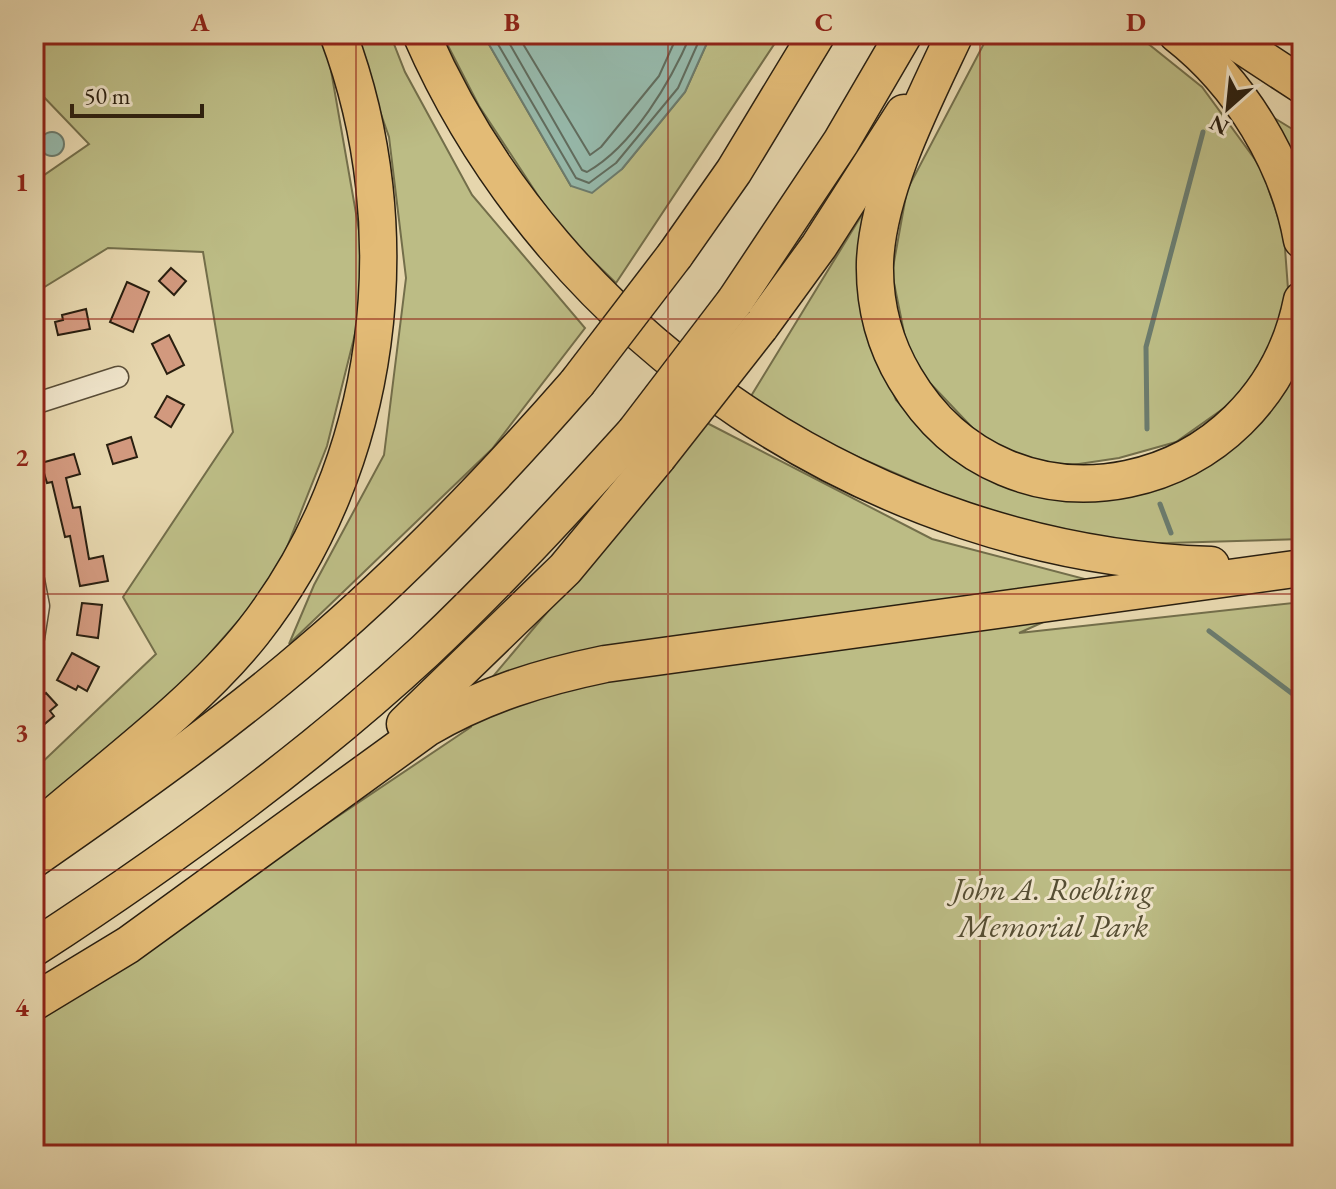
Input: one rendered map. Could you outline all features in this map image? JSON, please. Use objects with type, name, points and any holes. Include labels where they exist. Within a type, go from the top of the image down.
[{"type":"highway","points":[[34,832],[222,667],[279,597],[326,509],[361,399],[380,283],[372,162],[363,115],[338,34]]},
{"type":"highway","points":[[421,34],[466,125],[504,181],[579,273],[644,339],[730,403],[807,452],[902,498],[958,519],[1031,539],[1128,560],[1168,564],[1226,566],[1302,560]]},
{"type":"highway","points":[[34,859],[186,751],[312,650],[426,545],[577,383],[675,255],[734,171],[817,34]]},
{"type":"highway","points":[[304,817],[525,610],[609,518],[646,445],[735,301],[841,142],[904,34]]},
{"type":"highway","points":[[1177,34],[1222,77],[1244,105],[1287,187],[1302,240]]},
{"type":"highway","points":[[1224,34],[1302,85]]},
{"type":"highway","points":[[954,35],[901,159],[888,198],[875,260],[876,294],[889,349],[915,395],[955,438],[983,457],[1040,478],[1112,482],[1174,465],[1229,433],[1250,411],[1286,354],[1302,300]]},
{"type":"highway","points":[[34,948],[184,845],[329,735],[646,445],[760,327],[819,246],[954,35]]},
{"type":"highway","points":[[34,1002],[128,945],[403,744],[461,708],[563,673],[914,620],[1302,568]]},
{"type":"street","points":[[34,404],[118,377]]},
{"type":"street","points":[[34,580],[39,606],[34,638]]},
{"type":"green space","points":[[34,34],[318,34],[329,59],[368,282],[327,446],[274,580],[177,691],[34,812],[34,770],[156,654],[123,597],[233,432],[203,252],[108,248],[38,291],[34,285],[34,194],[40,178],[89,144],[39,92],[34,94]]},
{"type":"green space","points":[[353,34],[390,34],[405,72],[472,195],[585,328],[492,449],[289,644],[314,585],[384,455],[406,278],[389,137]]},
{"type":"green space","points":[[442,34],[483,34],[571,186],[622,169],[685,92],[711,34],[781,34],[616,283],[560,229],[479,106]]},
{"type":"green space","points":[[989,34],[1136,34],[1202,87],[1262,169],[1284,235],[1288,289],[1276,349],[1234,401],[1176,442],[1119,458],[1052,468],[983,439],[910,362],[892,273],[907,190]]},
{"type":"green space","points":[[1271,116],[1302,135],[1302,166]]},
{"type":"green space","points":[[863,213],[864,321],[896,400],[953,457],[1019,490],[1105,499],[1173,484],[1238,441],[1293,380],[1302,356],[1302,539],[1133,544],[1014,525],[796,430],[748,401]]},
{"type":"green space","name":"John A. Roebling Memorial Park","points":[[707,423],[932,539],[1119,588],[1019,633],[1302,602],[1302,1155],[34,1155],[34,1020],[471,727],[479,693]]},
{"type":"water","points":[[483,34],[711,34],[685,92],[622,169],[592,193],[571,186]]},
{"type":"water","points":[[52,132],[63,139],[64,144],[57,155],[52,156],[41,149],[40,144],[47,133]]},
{"type":"building","points":[[171,268],[186,281],[174,295],[159,281]]},
{"type":"building","points":[[127,282],[149,292],[133,332],[110,322]]},
{"type":"building","points":[[86,309],[90,329],[58,335],[55,322],[63,320],[62,315]]},
{"type":"building","points":[[169,335],[184,365],[167,374],[152,344]]},
{"type":"building","points":[[167,396],[184,405],[171,427],[155,417]]},
{"type":"building","points":[[131,437],[137,457],[113,464],[107,445]]},
{"type":"building","points":[[74,454],[80,474],[66,478],[73,508],[80,507],[89,559],[103,556],[108,581],[80,586],[70,536],[65,537],[52,482],[47,483],[41,463]]},
{"type":"building","points":[[82,603],[102,605],[98,638],[77,635]]},
{"type":"building","points":[[72,653],[99,667],[87,691],[78,686],[76,690],[57,680]]},
{"type":"building","points":[[34,693],[39,699],[46,693],[57,705],[50,711],[54,716],[34,733]]},
{"type":"waterway","points":[[1147,429],[1146,347],[1203,132]]},
{"type":"waterway","points":[[1160,504],[1171,533]]},
{"type":"waterway","points":[[1209,631],[1302,701]]}]
